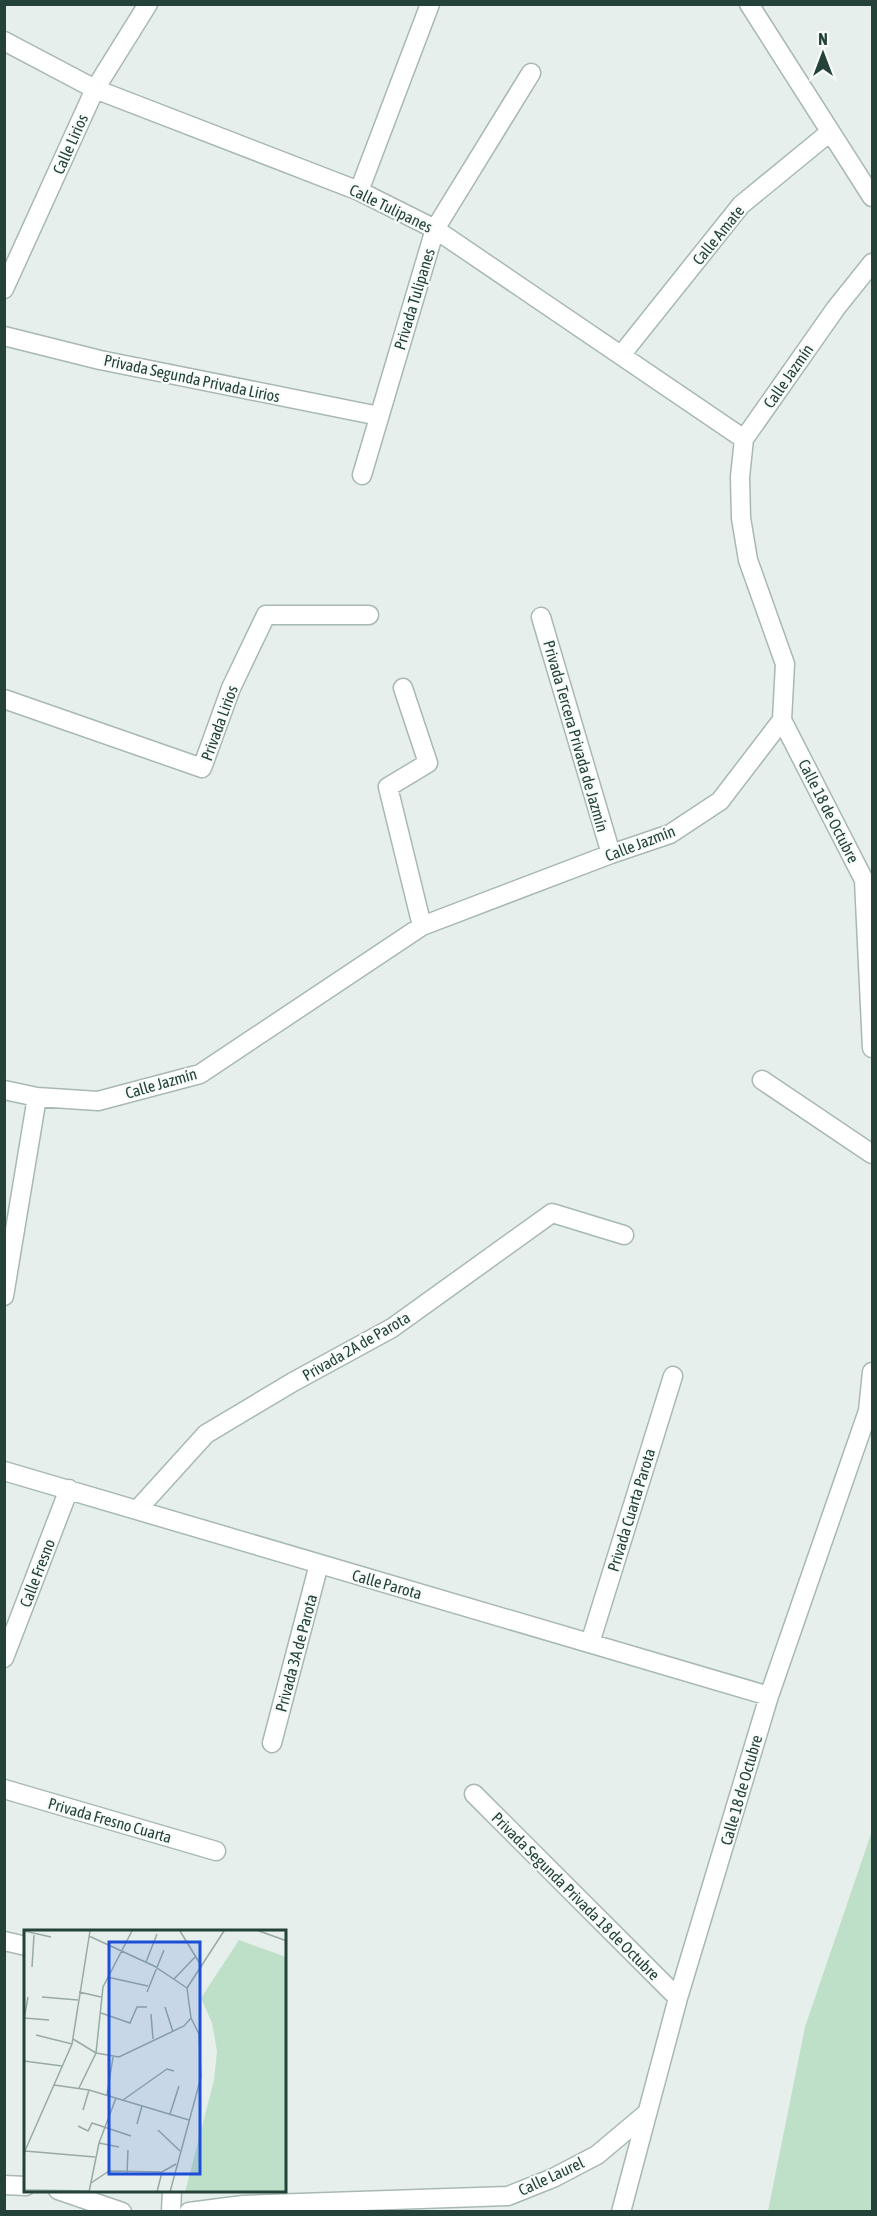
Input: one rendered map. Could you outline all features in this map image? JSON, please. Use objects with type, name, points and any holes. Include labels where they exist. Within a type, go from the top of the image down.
[{"type":"street","name":"Calle Lirios","points":[[4,289],[95,89],[148,4]]},
{"type":"street","points":[[359,191],[430,4]]},
{"type":"street","points":[[749,4],[873,197]]},
{"type":"street","name":"Calle Tulipanes","points":[[4,41],[95,89],[359,191],[435,229],[744,439]]},
{"type":"street","name":"Privada Tulipanes","points":[[362,475],[435,229],[531,73]]},
{"type":"street","name":"Calle Amate","points":[[622,354],[741,205],[830,132]]},
{"type":"street","name":"Calle Jazmín","points":[[4,1090],[37,1097],[98,1101],[200,1074],[422,926],[670,834],[720,801],[782,720],[784,664],[748,560],[741,518],[740,477],[744,439],[836,308],[873,263]]},
{"type":"street","name":"Privada Segunda Privada Lirios","points":[[4,336],[100,360],[379,417]]},
{"type":"street","name":"Privada Lirios","points":[[4,699],[202,768],[231,688],[266,615],[369,615]]},
{"type":"street","name":"Privada Tercera Privada de Jazmín","points":[[542,617],[611,854]]},
{"type":"street","points":[[403,688],[428,763],[388,787],[422,926]]},
{"type":"street","name":"Calle 18 de Octubre","points":[[782,720],[864,880],[873,1048]]},
{"type":"street","points":[[762,1080],[873,1154]]},
{"type":"street","points":[[4,1296],[37,1097]]},
{"type":"street","name":"Privada 2A de Parota","points":[[138,1509],[206,1434],[292,1382],[392,1328],[552,1213],[624,1235]]},
{"type":"street","name":"Calle 18 de Octubre","points":[[621,2211],[678,1998],[769,1696],[868,1411],[873,1372]]},
{"type":"street","name":"Privada Cuarta Parota","points":[[590,1643],[673,1376]]},
{"type":"street","name":"Calle Parota","points":[[4,1471],[769,1696]]},
{"type":"street","name":"Calle Fresno","points":[[4,1658],[69,1489]]},
{"type":"street","name":"Privada 3A de Parota","points":[[272,1743],[319,1564]]},
{"type":"street","name":"Privada Fresno Cuarta","points":[[4,1789],[216,1851]]},
{"type":"street","name":"Privada Segunda Privada 18 de Octubre","points":[[474,1794],[678,1998]]},
{"type":"street","points":[[4,1941],[24,1946]]},
{"type":"street","name":"Calle Laurel","points":[[189,2211],[255,2205],[506,2204],[597,2155],[647,2114]]},
{"type":"street","points":[[4,2185],[24,2186]]},
{"type":"street","points":[[64,2192],[122,2211]]},
{"type":"street","points":[[171,2211],[172,2192]]},
{"type":"green space","points":[[872,1831],[872,2211],[768,2211],[805,2027]]}]
